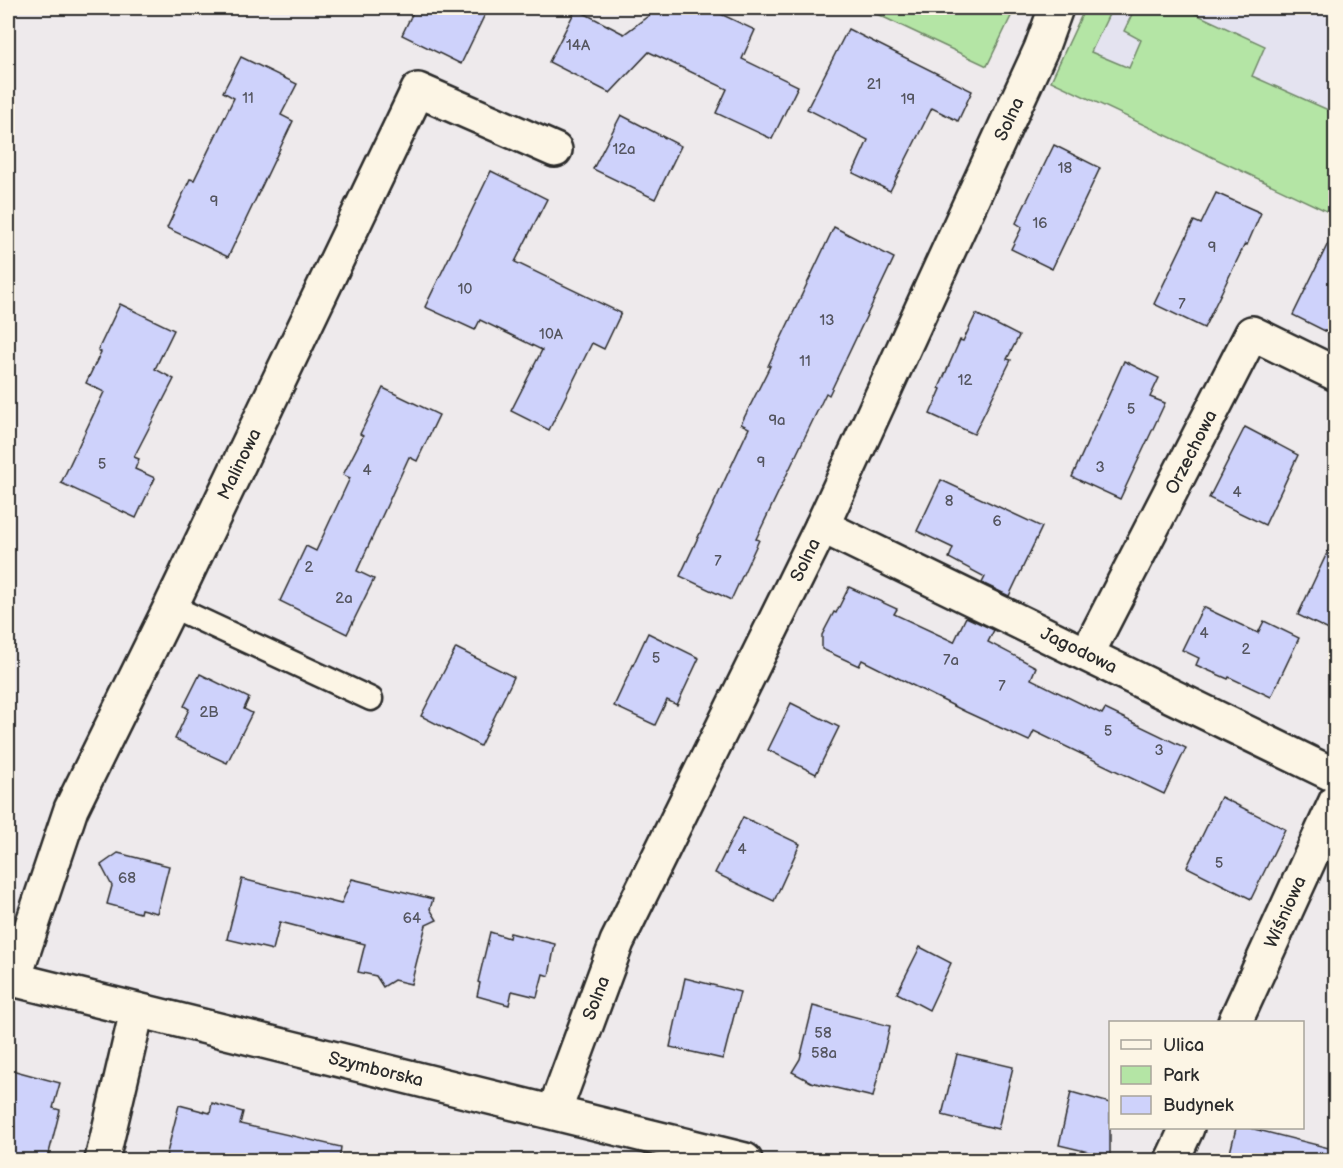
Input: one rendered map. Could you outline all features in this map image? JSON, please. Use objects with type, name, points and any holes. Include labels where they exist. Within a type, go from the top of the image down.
[{"type":"street","name":"Solna","points":[[554,1112],[617,942],[822,526],[1041,49],[1056,8]]},
{"type":"street","name":"Malinowa","points":[[11,979],[71,809],[171,606],[418,90],[555,150]]},
{"type":"street","name":"Orzechowa","points":[[1087,654],[1252,333],[1335,374]]},
{"type":"street","name":"Jagodowa","points":[[822,526],[1335,776]]},
{"type":"street","name":"Wiśniowa","points":[[1236,1021],[1335,801]]},
{"type":"street","name":"Szymborska","points":[[11,979],[745,1161]]},
{"type":"street","points":[[102,1161],[137,1011]]},
{"type":"street","points":[[1172,1161],[1187,1129]]},
{"type":"lane","points":[[171,606],[371,699]]},
{"type":"shaded area","points":[[1085,8],[1335,8],[1335,215],[1051,81]]},
{"type":"green space","points":[[864,8],[1015,8],[987,66]]},
{"type":"green space","points":[[1085,8],[1112,8],[1091,52],[1129,68],[1141,40],[1124,31],[1135,8],[1183,8],[1265,46],[1252,76],[1335,113],[1335,215],[1051,81]]},
{"type":"building","points":[[415,8],[488,8],[461,64],[402,35]]},
{"type":"building","points":[[659,8],[708,8],[755,30],[742,59],[798,86],[772,139],[716,113],[727,89],[649,52],[610,93],[549,62],[576,9],[624,34]]},
{"type":"building","points":[[848,29],[972,91],[958,121],[932,108],[890,191],[853,173],[868,140],[807,109]]},
{"type":"building","points":[[241,57],[297,84],[281,115],[293,121],[228,257],[167,228],[190,179],[194,180],[234,98],[223,92]]},
{"type":"building","points":[[621,115],[681,146],[655,199],[593,169]]},
{"type":"building","points":[[1054,145],[1100,168],[1052,269],[1011,249],[1022,227],[1016,223]]},
{"type":"building","points":[[491,171],[547,199],[515,262],[621,313],[604,349],[592,343],[549,430],[511,411],[542,350],[480,320],[475,330],[425,307]]},
{"type":"building","points":[[1216,193],[1261,213],[1204,328],[1154,304],[1194,221],[1201,224]]},
{"type":"building","points":[[834,227],[894,258],[829,395],[826,393],[756,539],[759,540],[731,600],[680,576],[749,428],[741,424]]},
{"type":"building","points":[[1335,229],[1335,336],[1293,315]]},
{"type":"building","points":[[120,304],[174,330],[155,369],[174,379],[134,457],[139,459],[135,469],[155,478],[136,518],[61,483],[104,392],[86,383],[101,352],[98,350]]},
{"type":"building","points":[[976,314],[1019,336],[1007,359],[1011,360],[974,434],[930,414],[960,340],[963,341]]},
{"type":"building","points":[[1124,361],[1159,378],[1150,397],[1165,403],[1120,499],[1072,477]]},
{"type":"building","points":[[383,388],[439,415],[417,461],[409,457],[357,571],[374,579],[347,634],[280,601],[306,546],[316,551],[350,478],[343,475],[363,436],[360,434]]},
{"type":"building","points":[[1245,427],[1298,455],[1265,525],[1209,498]]},
{"type":"building","points":[[941,480],[1042,527],[1009,596],[982,583],[985,577],[949,558],[953,548],[917,531]]},
{"type":"building","points":[[1335,536],[1335,633],[1298,615]]},
{"type":"building","points":[[849,587],[897,609],[894,614],[954,642],[966,617],[994,630],[988,642],[1036,667],[1031,679],[1102,714],[1105,709],[1186,748],[1164,794],[1034,731],[1029,741],[862,660],[859,666],[822,649],[822,635]]},
{"type":"building","points":[[1203,607],[1258,633],[1264,621],[1299,638],[1271,697],[1229,677],[1228,679],[1196,665],[1199,658],[1182,650]]},
{"type":"building","points":[[648,633],[699,658],[677,705],[667,700],[655,725],[614,706]]},
{"type":"building","points":[[456,648],[514,677],[480,746],[421,716]]},
{"type":"building","points":[[200,674],[249,698],[244,709],[252,713],[227,763],[175,739],[189,709],[184,706]]},
{"type":"building","points":[[791,703],[839,727],[816,774],[768,750]]},
{"type":"building","points":[[1221,797],[1285,829],[1251,899],[1187,867]]},
{"type":"building","points":[[743,817],[800,844],[774,901],[715,873]]},
{"type":"building","points":[[118,853],[169,866],[157,913],[141,909],[140,913],[107,904],[112,886],[101,865]]},
{"type":"building","points":[[242,879],[341,904],[352,879],[433,899],[430,909],[437,920],[426,925],[411,984],[394,980],[383,987],[376,976],[358,972],[365,944],[280,922],[273,950],[227,939]]},
{"type":"building","points":[[490,932],[509,938],[510,933],[555,944],[549,976],[543,974],[537,997],[512,991],[509,1005],[477,996],[480,983],[478,982]]},
{"type":"building","points":[[920,947],[951,963],[929,1010],[897,993]]},
{"type":"building","points":[[685,978],[740,992],[723,1059],[670,1047]]},
{"type":"building","points":[[813,1006],[890,1026],[873,1097],[811,1082],[792,1072],[800,1059]]},
{"type":"building","points":[[957,1054],[1013,1067],[998,1129],[942,1115]]},
{"type":"building","points":[[8,1069],[60,1083],[53,1108],[60,1110],[47,1161],[33,1161],[8,1154]]},
{"type":"building","points":[[1071,1092],[1109,1103],[1110,1157],[1059,1145]]},
{"type":"building","points":[[212,1103],[243,1112],[240,1124],[341,1147],[339,1161],[165,1161],[179,1105],[210,1113]]},
{"type":"building","points":[[1236,1129],[1254,1129],[1333,1149],[1332,1161],[1228,1161]]}]
